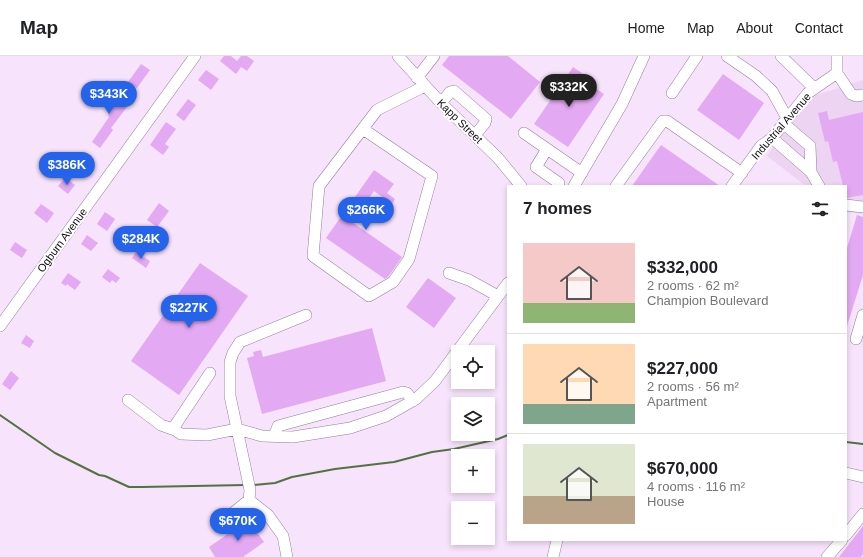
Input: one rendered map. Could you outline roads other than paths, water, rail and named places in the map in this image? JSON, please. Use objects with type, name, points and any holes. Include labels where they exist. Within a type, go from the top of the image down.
[{"type":"street","name":"Ogburn Avenue","points":[[0,326],[195,56]]},
{"type":"street","name":"Kapp Street","points":[[398,56],[441,103],[498,158],[520,185]]},
{"type":"street","points":[[417,78],[434,56]]},
{"type":"street","points":[[575,185],[622,104],[644,56]]},
{"type":"street","points":[[672,93],[697,56]]},
{"type":"street","points":[[727,56],[756,76],[772,91],[785,121],[810,146],[811,172]]},
{"type":"street","points":[[781,56],[814,88]]},
{"type":"street","points":[[837,56],[837,73],[851,94],[856,96],[863,94]]},
{"type":"street","name":"Industrial Avenue","points":[[733,185],[761,146],[772,138],[800,103],[814,88],[837,73]]},
{"type":"street","points":[[363,129],[432,176],[409,259],[393,282],[370,296],[313,256],[318,186],[377,110],[425,86]]},
{"type":"street","points":[[441,103],[450,92],[454,91],[486,119],[485,123],[475,135]]},
{"type":"street","points":[[617,185],[663,121],[667,121],[685,132],[742,173]]},
{"type":"street","points":[[524,133],[582,173]]},
{"type":"street","points":[[772,138],[811,172],[818,185]]},
{"type":"street","points":[[547,149],[536,167],[559,183]]},
{"type":"street","points":[[847,205],[863,207]]},
{"type":"street","points":[[449,274],[469,280],[498,296]]},
{"type":"street","points":[[128,400],[161,426],[181,434],[207,435],[237,429],[262,436],[293,437],[350,428],[386,416],[413,401],[426,391],[436,381],[507,284]]},
{"type":"street","points":[[233,513],[249,500],[250,490],[230,396],[230,362],[233,353],[240,342],[306,315]]},
{"type":"street","points":[[855,339],[863,315]]},
{"type":"street","points":[[174,430],[176,424],[210,373]]},
{"type":"street","points":[[274,437],[278,426],[403,392],[413,401]]},
{"type":"street","points":[[847,472],[863,477]]},
{"type":"street","points":[[249,500],[268,515],[283,536],[287,557]]},
{"type":"street","points":[[847,534],[863,514]]},
{"type":"street","points":[[553,557],[557,541]]},
{"type":"street","points":[[827,557],[841,541]]},
{"type":"waterway","points":[[0,415],[55,453],[99,475],[105,476],[129,487],[245,485]]},
{"type":"waterway","points":[[253,485],[275,483],[292,477],[335,469],[394,462],[432,452],[454,449],[498,439],[507,435]]},
{"type":"waterway","points":[[847,442],[863,444]]}]
